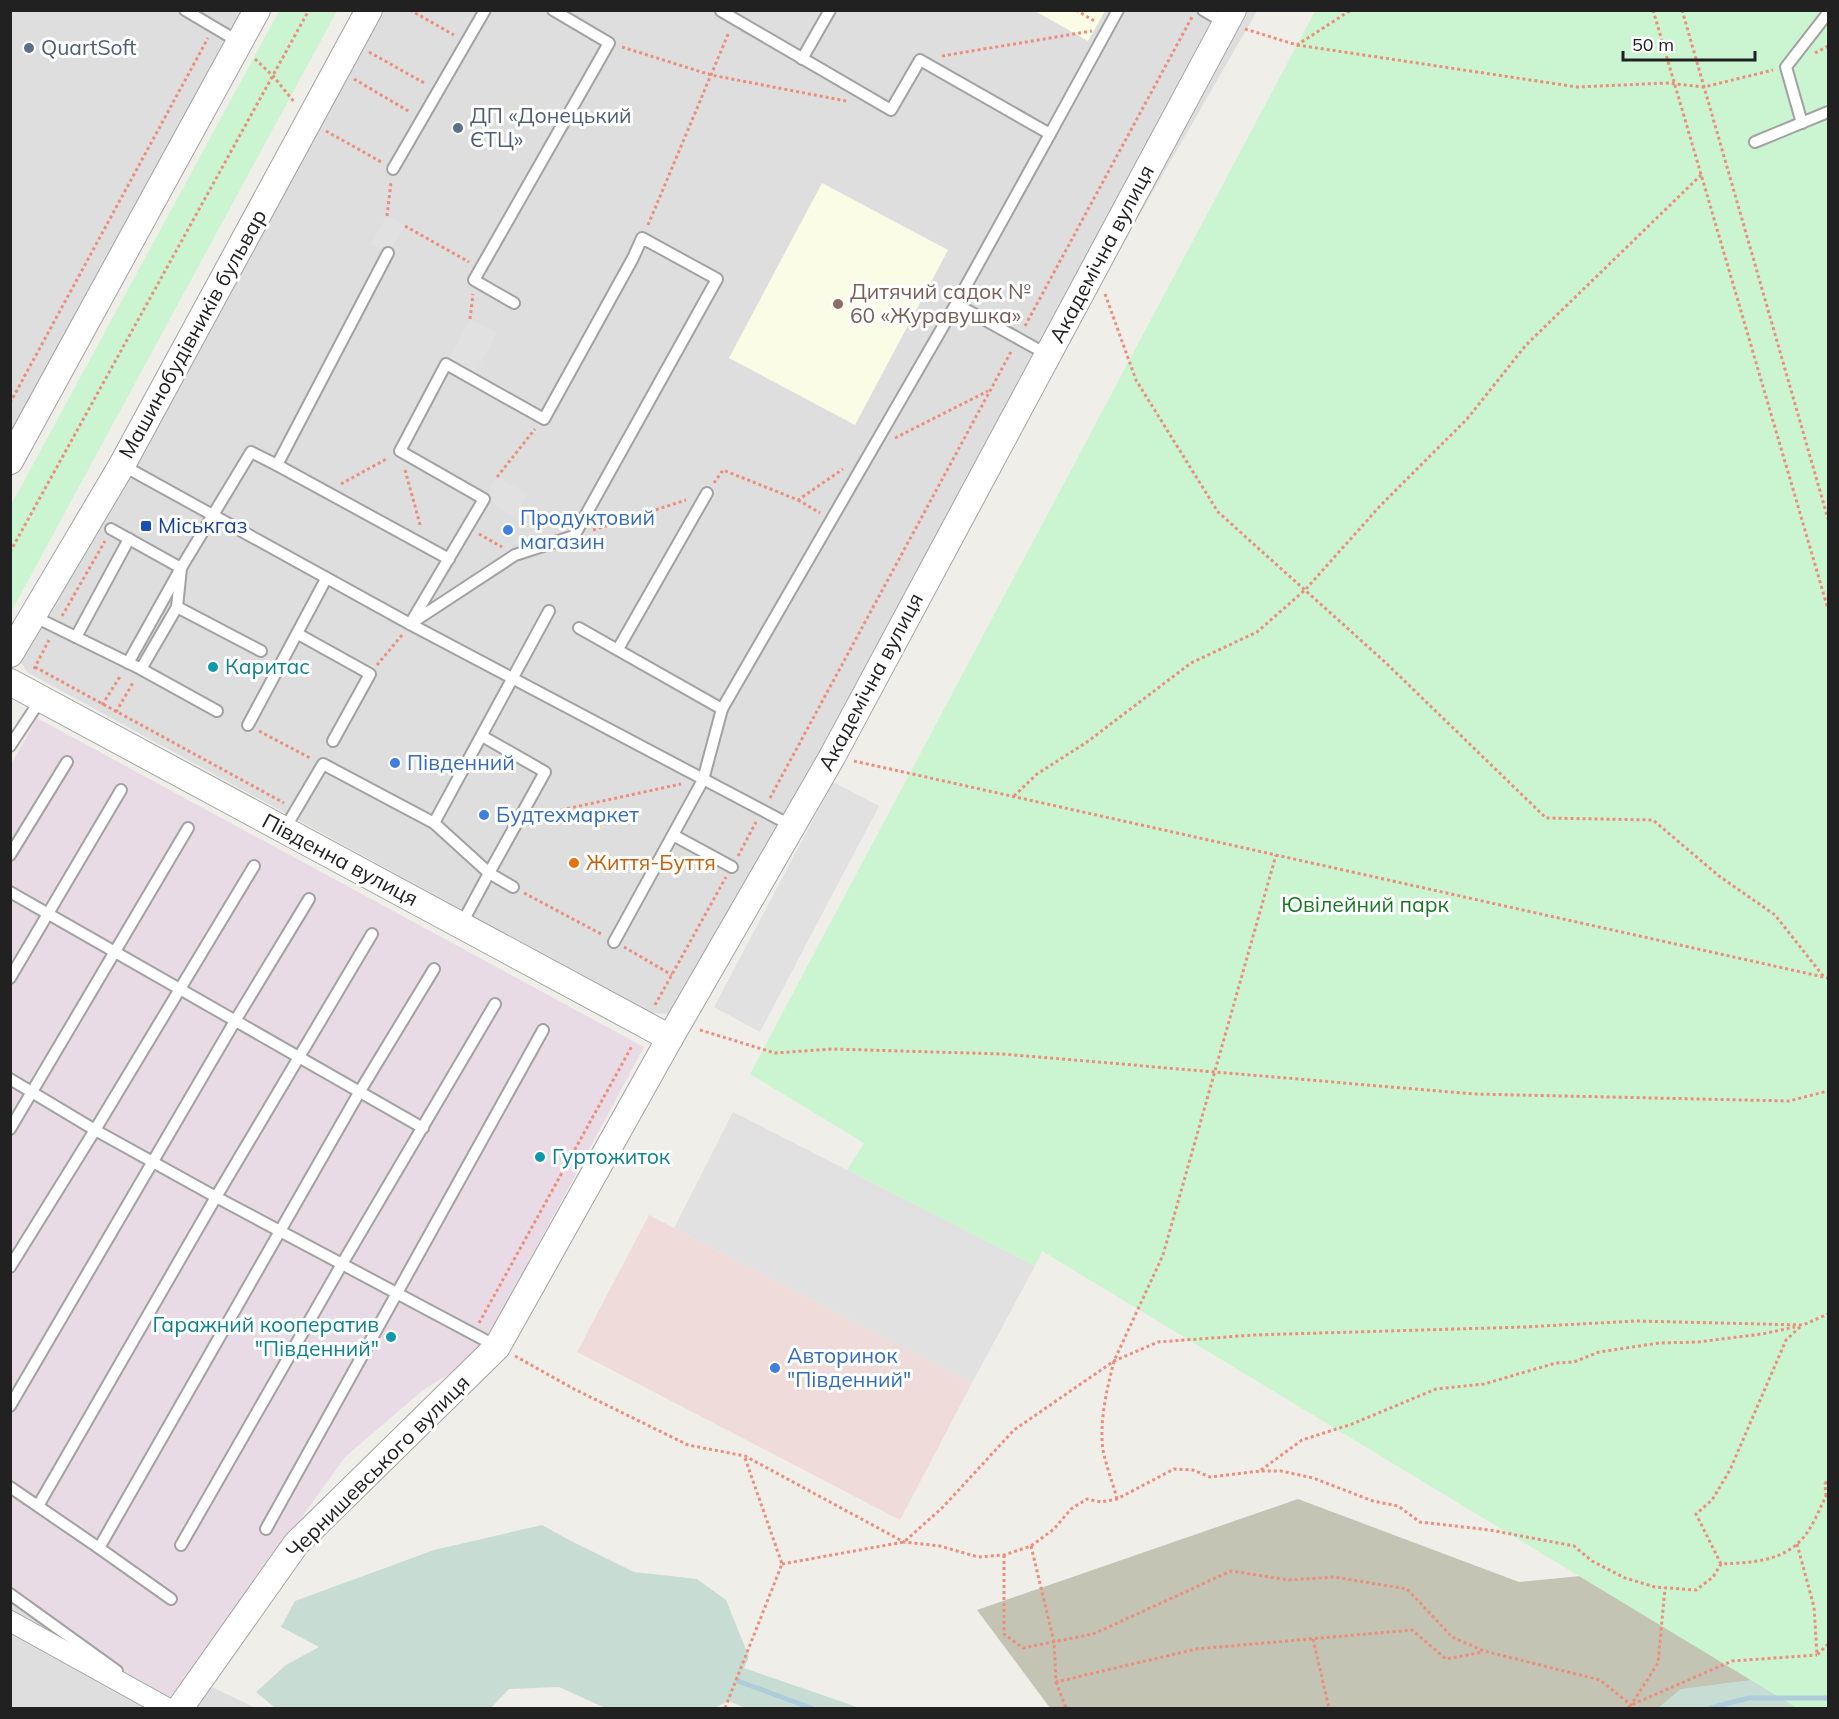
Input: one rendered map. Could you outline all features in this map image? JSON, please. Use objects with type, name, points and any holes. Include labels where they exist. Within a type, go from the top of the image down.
[{"type":"street","points":[[10,461],[257,10]]},
{"type":"street","name":"Машинобудівників бульвар","points":[[10,654],[122,465],[369,10]]},
{"type":"street","name":"Академічна вулиця","points":[[497,1347],[674,1031],[832,757],[1229,17]]},
{"type":"street","name":"Південна вулиця","points":[[10,682],[461,926],[674,1031]]},
{"type":"street","name":"Чернишевського вулиця","points":[[180,1708],[296,1544],[497,1347]]},
{"type":"street","points":[[10,1621],[168,1708]]},
{"type":"lane","points":[[185,10],[239,42]]},
{"type":"lane","points":[[393,170],[485,10]]},
{"type":"lane","points":[[514,303],[474,280],[609,43],[553,10]]},
{"type":"lane","points":[[802,58],[830,10]]},
{"type":"lane","points":[[614,942],[703,780],[722,709],[956,304],[1118,10]]},
{"type":"lane","points":[[1203,10],[1229,17]]},
{"type":"lane","points":[[721,11],[891,110],[920,60],[1050,134]]},
{"type":"lane","points":[[1802,123],[1786,67],[1828,13]]},
{"type":"lane","points":[[1755,142],[1828,112]]},
{"type":"lane","points":[[642,238],[717,279],[574,536],[515,555],[410,624],[484,499],[400,452],[446,364],[544,419],[642,238]]},
{"type":"lane","points":[[277,465],[388,253]]},
{"type":"lane","points":[[956,304],[1048,355]]},
{"type":"lane","points":[[128,663],[181,568],[251,452],[449,559]]},
{"type":"lane","points":[[122,465],[326,579],[792,826]]},
{"type":"lane","points":[[618,649],[707,493]]},
{"type":"lane","points":[[111,529],[181,568]]},
{"type":"lane","points":[[76,637],[129,539]]},
{"type":"lane","points":[[141,669],[177,607],[181,568]]},
{"type":"lane","points":[[248,725],[326,579]]},
{"type":"lane","points":[[177,607],[261,651]]},
{"type":"lane","points":[[434,823],[549,611]]},
{"type":"lane","points":[[33,616],[141,669],[217,711]]},
{"type":"lane","points":[[579,628],[722,709]]},
{"type":"lane","points":[[298,634],[370,674],[333,741]]},
{"type":"lane","points":[[10,746],[41,698]]},
{"type":"lane","points":[[461,926],[545,772],[482,736]]},
{"type":"lane","points":[[10,855],[67,762]]},
{"type":"lane","points":[[284,830],[323,764],[434,823],[489,873],[513,886]]},
{"type":"lane","points":[[10,978],[121,790]]},
{"type":"lane","points":[[10,1129],[188,828]]},
{"type":"lane","points":[[673,835],[732,867]]},
{"type":"lane","points":[[10,1267],[254,866]]},
{"type":"lane","points":[[10,892],[423,1128]]},
{"type":"lane","points":[[10,1406],[309,899]]},
{"type":"lane","points":[[38,1506],[216,1197],[372,934]]},
{"type":"lane","points":[[99,1548],[360,1091],[434,969]]},
{"type":"lane","points":[[181,1545],[342,1264],[495,1004]]},
{"type":"lane","points":[[266,1529],[543,1030]]},
{"type":"lane","points":[[10,1079],[95,1130],[216,1197],[497,1347]]},
{"type":"lane","points":[[10,1487],[171,1599]]},
{"type":"lane","points":[[10,1594],[168,1708]]},
{"type":"path","points":[[10,552],[309,10]]},
{"type":"path","points":[[410,10],[466,42]]},
{"type":"path","points":[[1076,10],[1108,28]]},
{"type":"path","points":[[653,1010],[1195,10]]},
{"type":"path","points":[[1297,45],[1351,10]]},
{"type":"path","points":[[1653,10],[1828,609]]},
{"type":"path","points":[[1682,10],[1828,519]]},
{"type":"path","points":[[1229,17],[1297,45],[1578,87],[1674,84],[1704,87],[1786,67],[1828,46]]},
{"type":"path","points":[[642,238],[735,19]]},
{"type":"path","points":[[10,403],[214,27]]},
{"type":"path","points":[[920,60],[1108,28]]},
{"type":"path","points":[[239,42],[273,76],[309,121],[393,170],[387,216]]},
{"type":"path","points":[[609,43],[711,75],[846,101]]},
{"type":"path","points":[[368,51],[438,91]]},
{"type":"path","points":[[353,79],[422,119]]},
{"type":"path","points":[[1014,796],[1037,774],[1087,742],[1191,663],[1257,632],[1305,590],[1380,506],[1467,419],[1526,345],[1702,174]]},
{"type":"path","points":[[405,226],[481,269]]},
{"type":"path","points":[[1095,267],[1136,380],[1218,512],[1385,662],[1546,818],[1653,820],[1719,876],[1775,915],[1826,977]]},
{"type":"path","points":[[470,319],[474,280]]},
{"type":"path","points":[[873,448],[990,391]]},
{"type":"path","points":[[497,477],[544,419]]},
{"type":"path","points":[[327,492],[400,452],[425,546]]},
{"type":"path","points":[[798,500],[845,468]]},
{"type":"path","points":[[574,536],[707,493],[723,470],[798,500],[832,519]]},
{"type":"path","points":[[467,527],[515,555]]},
{"type":"path","points":[[35,667],[111,529]]},
{"type":"path","points":[[370,674],[410,624]]},
{"type":"path","points":[[103,704],[128,663]]},
{"type":"path","points":[[104,733],[141,669]]},
{"type":"path","points":[[248,725],[323,764]]},
{"type":"path","points":[[832,757],[1826,977]]},
{"type":"path","points":[[519,819],[703,780]]},
{"type":"path","points":[[1117,1499],[1103,1449],[1102,1420],[1114,1362],[1163,1255],[1276,855]]},
{"type":"path","points":[[513,886],[672,975]]},
{"type":"path","points":[[674,1031],[775,1053],[832,1049],[1003,1054],[1474,1094],[1789,1101],[1828,1091]]},
{"type":"path","points":[[473,1333],[632,1046]]},
{"type":"path","points":[[1260,1471],[1302,1440],[1352,1424],[1436,1389],[1485,1384],[1556,1363],[1574,1362],[1599,1352],[1659,1343],[1698,1342],[1762,1334],[1803,1325],[1828,1314]]},
{"type":"path","points":[[904,1542],[943,1507],[1014,1430],[1114,1362],[1158,1342],[1253,1335],[1512,1328],[1636,1320],[1803,1325]]},
{"type":"path","points":[[1721,1564],[1696,1514],[1712,1500],[1730,1470],[1786,1340],[1803,1325]]},
{"type":"path","points":[[497,1347],[574,1389],[688,1445],[745,1456],[904,1542]]},
{"type":"path","points":[[725,1708],[782,1564],[745,1456]]},
{"type":"path","points":[[782,1564],[904,1542],[940,1546],[978,1557],[1004,1555],[1031,1546],[1054,1529],[1071,1509],[1087,1499],[1101,1502],[1117,1499],[1174,1469],[1193,1470],[1210,1478],[1260,1471],[1281,1471],[1313,1478],[1373,1501],[1398,1506],[1420,1522],[1490,1530],[1574,1546],[1592,1561],[1625,1578],[1655,1587],[1696,1590],[1713,1577],[1721,1564]]},
{"type":"path","points":[[1721,1564],[1757,1562],[1784,1552],[1797,1544],[1810,1528],[1827,1496],[1825,1484],[1828,1480]]},
{"type":"path","points":[[1797,1544],[1814,1607],[1818,1655]]},
{"type":"path","points":[[1031,1546],[1054,1642],[1056,1682],[1066,1708]]},
{"type":"path","points":[[1004,1555],[1004,1634],[1023,1648],[1093,1634],[1231,1570],[1289,1580],[1335,1577],[1407,1589],[1452,1637],[1484,1651],[1600,1680],[1631,1707]]},
{"type":"path","points":[[1631,1707],[1658,1663],[1665,1588]]},
{"type":"path","points":[[1056,1682],[1196,1649],[1412,1630],[1446,1659],[1484,1651]]},
{"type":"path","points":[[1313,1639],[1329,1708]]},
{"type":"path","points":[[1631,1707],[1732,1661],[1818,1655],[1828,1644]]},
{"type":"shaded area","points":[[11,11],[241,11],[11,452]]},
{"type":"shaded area","points":[[371,11],[1257,11],[684,1006],[669,1014],[651,1013],[27,672],[20,660]]},
{"type":"shaded area","points":[[1035,11],[1105,11],[1088,41]]},
{"type":"shaded area","name":"Дитячий садок № 60 «Журавушка»","points":[[822,183],[948,250],[855,425],[729,358]]},
{"type":"shaded area","points":[[387,216],[405,226],[388,253],[371,244]]},
{"type":"shaded area","points":[[470,319],[497,333],[472,379],[446,364]]},
{"type":"shaded area","points":[[497,477],[527,494],[515,517],[484,499]]},
{"type":"shaded area","points":[[37,718],[644,1047],[479,1355],[422,1391],[345,1457],[172,1698],[142,1686],[11,1600],[10,766]]},
{"type":"shaded area","points":[[833,782],[879,806],[760,1032],[714,1007]]},
{"type":"shaded area","points":[[733,1112],[1035,1266],[972,1383],[674,1228]]},
{"type":"shaded area","name":"Авторинок \"Південний\"","points":[[649,1215],[972,1383],[900,1520],[577,1352]]},
{"type":"shaded area","points":[[1298,1499],[1519,1582],[1828,1552],[1828,1649],[1710,1708],[1050,1708],[977,1610]]},
{"type":"shaded area","points":[[542,1525],[634,1572],[697,1579],[726,1600],[749,1657],[744,1668],[860,1708],[746,1708],[728,1701],[715,1708],[605,1708],[559,1687],[509,1689],[491,1708],[275,1708],[256,1692],[286,1665],[319,1647],[281,1627],[295,1601],[434,1550]]},
{"type":"shaded area","points":[[11,1592],[256,1708],[11,1708]]},
{"type":"shaded area","points":[[1821,1671],[1828,1708],[1658,1708],[1681,1689]]},
{"type":"green space","points":[[279,11],[337,11],[11,612],[11,505]]},
{"type":"green space","name":"Ювілейний парк","points":[[1315,11],[1828,11],[1828,1708],[1797,1708],[1042,1251],[1035,1266],[847,1170],[864,1143],[750,1074]]},
{"type":"waterway","points":[[738,1681],[811,1708]]},
{"type":"waterway","points":[[1710,1708],[1749,1698],[1828,1698]]},
{"type":"place","name":"QuartSoft","points":[[29,48]]},
{"type":"place","name":"ДП «Донецький ЄТЦ»","points":[[458,128]]},
{"type":"place","name":"Дитячий садок № 60 «Журавушка»","points":[[838,304]]},
{"type":"place","name":"Міськгаз","points":[[146,526]]},
{"type":"place","name":"Продуктовий магазин","points":[[508,530]]},
{"type":"place","name":"Каритас","points":[[213,667]]},
{"type":"place","name":"Південний","points":[[395,763]]},
{"type":"place","name":"Будтехмаркет","points":[[484,815]]},
{"type":"place","name":"Життя-Буття","points":[[574,863]]},
{"type":"place","name":"Гуртожиток","points":[[540,1157]]},
{"type":"place","name":"Гаражний кооператив \"Південний\"","points":[[391,1337]]},
{"type":"place","name":"Авторинок \"Південний\"","points":[[775,1368]]}]
